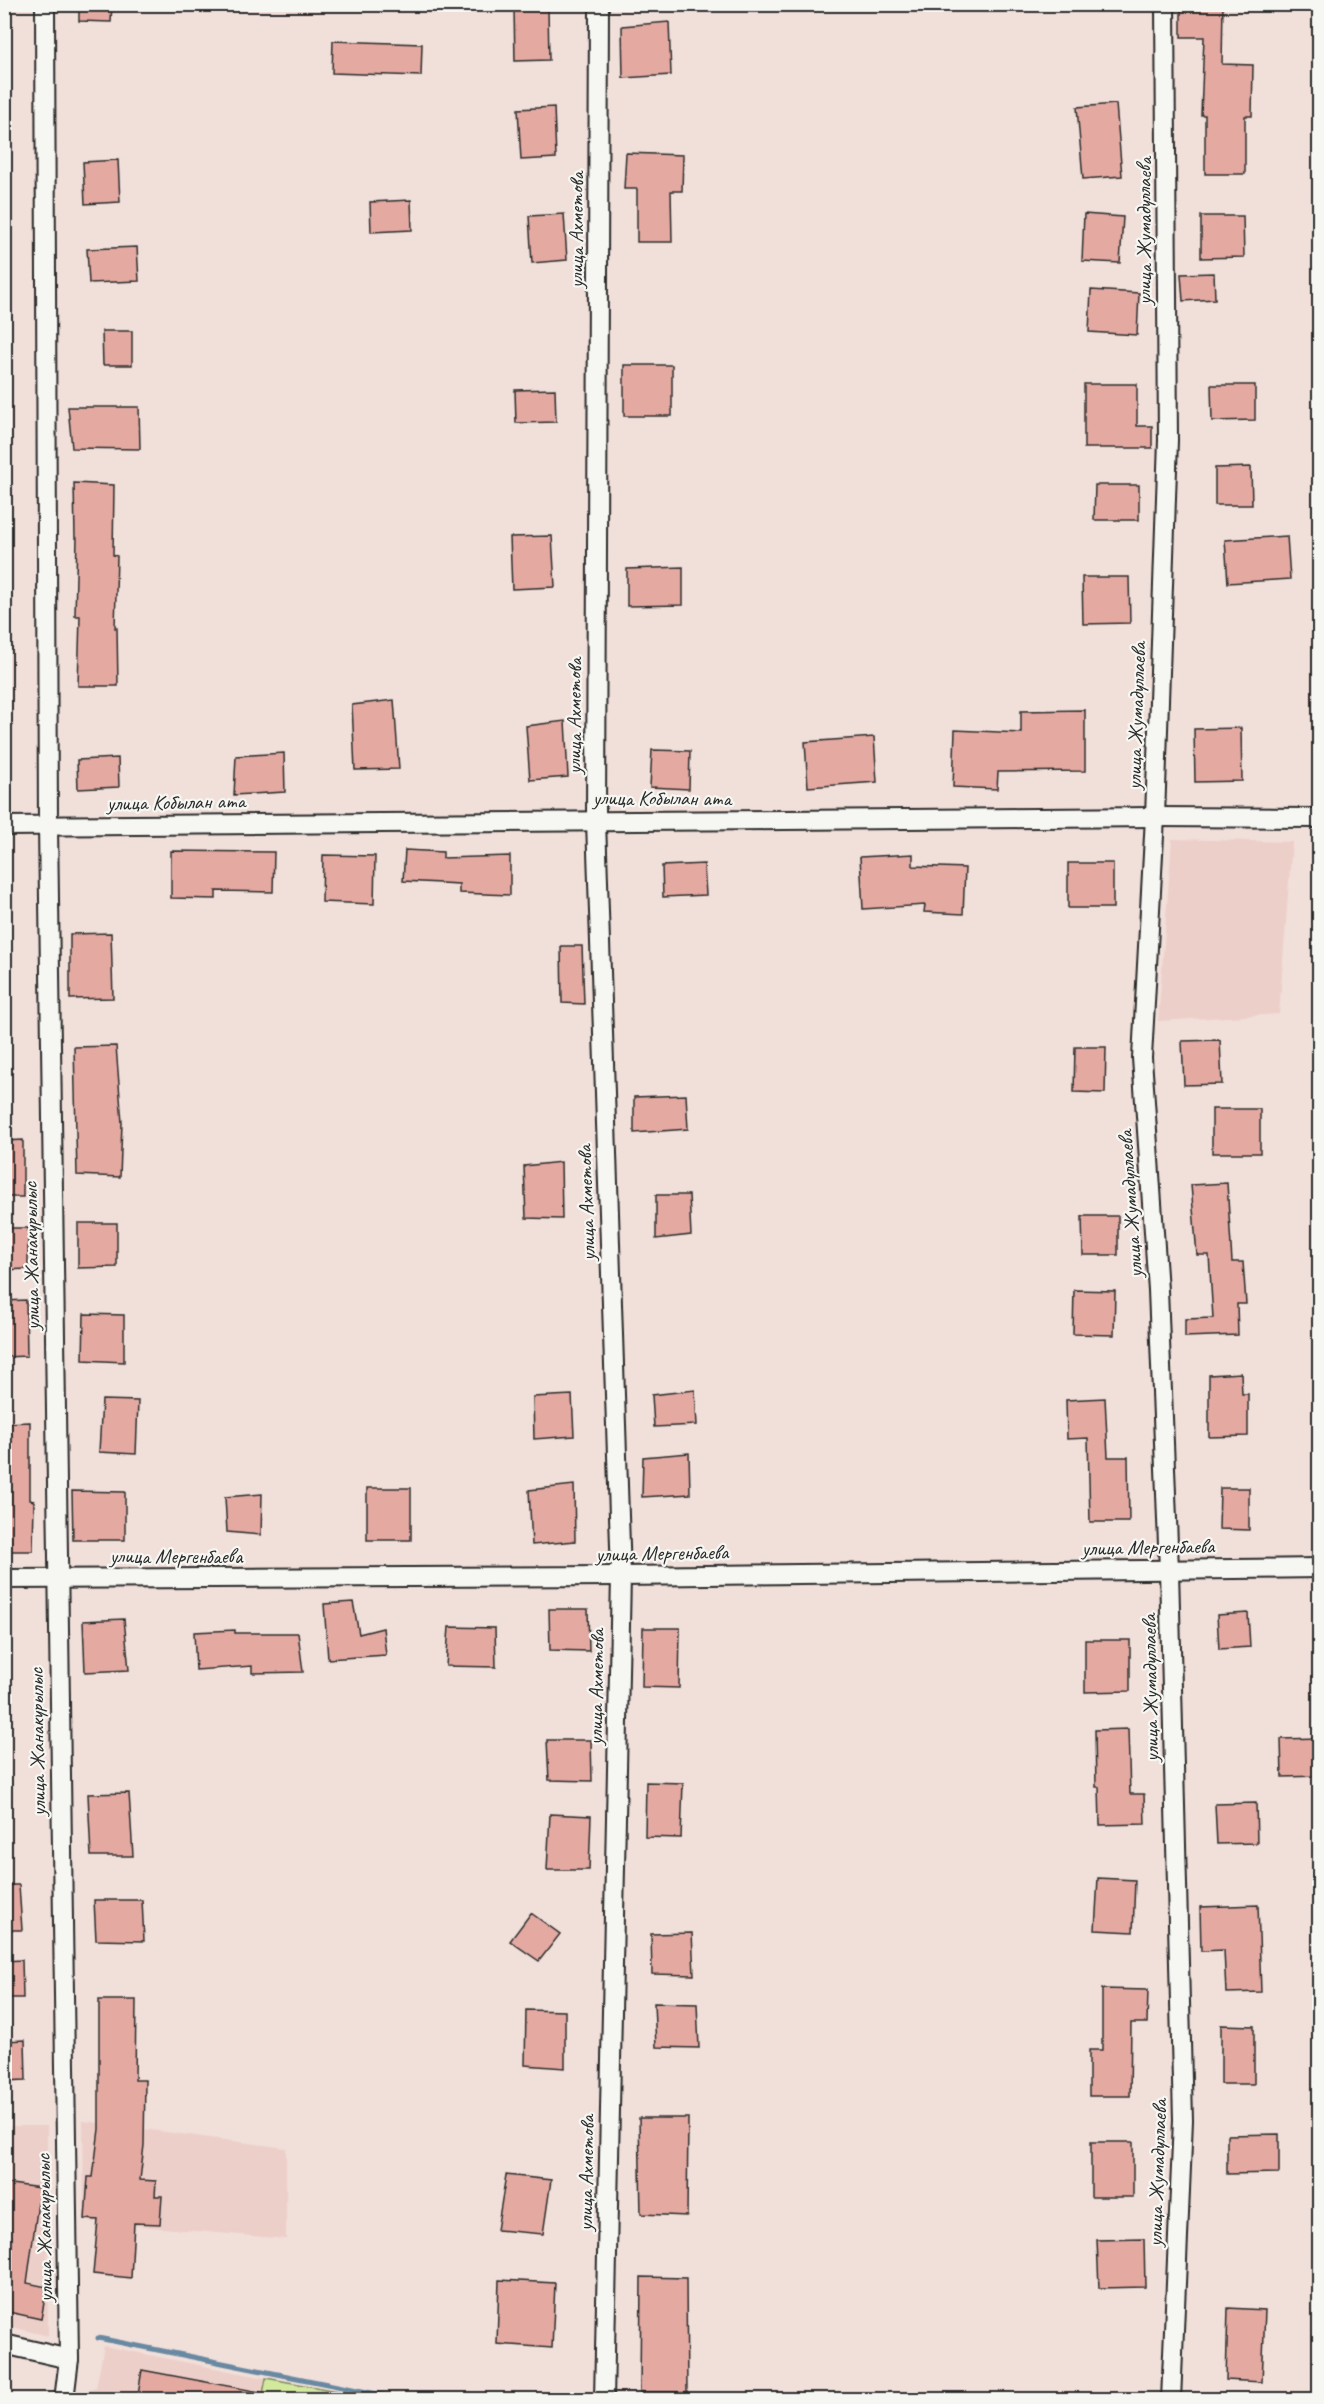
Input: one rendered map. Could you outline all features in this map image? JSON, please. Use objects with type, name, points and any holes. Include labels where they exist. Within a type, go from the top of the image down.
[{"type":"street","name":"улица Жанакурылыс","points":[[45,4],[48,826],[69,2359],[64,2400]]},
{"type":"street","name":"улица Ахметова","points":[[599,4],[596,821],[621,1576],[604,2400]]},
{"type":"street","name":"улица Жумадуллаева","points":[[1165,4],[1168,440],[1155,817],[1142,1058],[1158,1290],[1169,1570],[1183,2120],[1171,2400]]},
{"type":"street","name":"улица Кобылан ата","points":[[4,826],[1155,817],[1320,818]]},
{"type":"street","name":"улица Мергенбаева","points":[[4,1579],[621,1576],[1320,1568]]},
{"type":"street","points":[[4,2344],[69,2359]]},
{"type":"shaded area","points":[[1172,839],[1292,842],[1279,1014],[1158,1021]]},
{"type":"shaded area","points":[[83,2121],[286,2148],[286,2239],[84,2221]]},
{"type":"shaded area","points":[[5,2126],[47,2126],[48,2336],[5,2325]]},
{"type":"shaded area","points":[[104,2346],[370,2399],[84,2400],[85,2392],[96,2388]]},
{"type":"green space","points":[[266,2378],[380,2399],[262,2399]]},
{"type":"building","points":[[79,4],[112,4],[111,22],[79,21]]},
{"type":"building","points":[[1181,4],[1223,4],[1222,64],[1253,65],[1252,116],[1245,116],[1245,174],[1205,174],[1205,115],[1201,115],[1204,37],[1181,37]]},
{"type":"building","points":[[514,9],[548,9],[549,60],[515,61]]},
{"type":"building","points":[[669,22],[671,75],[623,78],[622,26]]},
{"type":"building","points":[[333,41],[422,44],[421,76],[332,73]]},
{"type":"building","points":[[1116,104],[1122,176],[1083,179],[1077,107]]},
{"type":"building","points":[[554,107],[556,158],[521,160],[518,109]]},
{"type":"building","points":[[626,153],[683,155],[682,191],[671,191],[672,242],[637,242],[637,189],[624,189]]},
{"type":"building","points":[[118,160],[120,202],[85,204],[83,162]]},
{"type":"building","points":[[411,200],[412,230],[371,232],[370,202]]},
{"type":"building","points":[[564,214],[567,260],[532,263],[529,216]]},
{"type":"building","points":[[1084,214],[1123,217],[1120,263],[1082,261]]},
{"type":"building","points":[[1201,216],[1243,216],[1244,257],[1201,258]]},
{"type":"building","points":[[137,247],[139,281],[89,283],[87,249]]},
{"type":"building","points":[[1214,273],[1215,299],[1183,301],[1181,274]]},
{"type":"building","points":[[1091,290],[1139,293],[1137,335],[1089,332]]},
{"type":"building","points":[[102,331],[132,331],[132,365],[103,365]]},
{"type":"building","points":[[624,365],[672,365],[672,416],[624,416]]},
{"type":"building","points":[[1084,384],[1137,384],[1137,426],[1152,426],[1152,448],[1084,448]]},
{"type":"building","points":[[1211,385],[1255,385],[1255,420],[1212,421]]},
{"type":"building","points":[[555,389],[556,422],[516,423],[515,390]]},
{"type":"building","points":[[68,407],[139,407],[140,449],[72,448]]},
{"type":"building","points":[[1251,467],[1252,505],[1215,505],[1215,468]]},
{"type":"building","points":[[74,483],[114,485],[113,555],[117,556],[115,628],[117,628],[118,686],[78,686],[80,616],[75,616],[77,538],[75,538]]},
{"type":"building","points":[[1095,485],[1139,485],[1139,520],[1094,520]]},
{"type":"building","points":[[552,536],[555,587],[512,589],[510,537]]},
{"type":"building","points":[[1287,536],[1290,579],[1228,583],[1225,540]]},
{"type":"building","points":[[683,567],[683,605],[627,606],[627,569]]},
{"type":"building","points":[[1082,577],[1129,577],[1130,623],[1083,624]]},
{"type":"building","points":[[394,700],[399,769],[355,770],[352,705]]},
{"type":"building","points":[[1085,710],[1085,771],[998,772],[997,789],[953,787],[955,730],[1021,733],[1021,711]]},
{"type":"building","points":[[565,721],[568,777],[530,780],[526,726]]},
{"type":"building","points":[[1241,728],[1242,781],[1195,782],[1194,729]]},
{"type":"building","points":[[874,737],[877,782],[808,787],[805,742]]},
{"type":"building","points":[[652,750],[690,751],[689,789],[650,787]]},
{"type":"building","points":[[284,753],[285,792],[234,795],[236,756]]},
{"type":"building","points":[[118,758],[119,787],[78,789],[77,760]]},
{"type":"building","points":[[405,850],[443,852],[443,858],[510,856],[510,895],[459,893],[459,884],[403,881]]},
{"type":"building","points":[[171,851],[274,852],[273,892],[216,891],[216,899],[171,898]]},
{"type":"building","points":[[913,854],[913,866],[965,868],[963,914],[924,912],[925,905],[863,909],[860,857]]},
{"type":"building","points":[[323,855],[375,856],[374,904],[322,902]]},
{"type":"building","points":[[1068,863],[1113,863],[1113,908],[1068,908]]},
{"type":"building","points":[[704,864],[706,895],[663,897],[662,866]]},
{"type":"building","points":[[111,933],[113,998],[70,999],[70,934]]},
{"type":"building","points":[[561,946],[582,946],[584,1004],[562,1003]]},
{"type":"building","points":[[1220,1040],[1222,1084],[1184,1085],[1182,1041]]},
{"type":"building","points":[[116,1046],[122,1123],[120,1177],[77,1175],[74,1047]]},
{"type":"building","points":[[1075,1047],[1106,1047],[1105,1093],[1074,1092]]},
{"type":"building","points":[[686,1095],[688,1129],[634,1133],[634,1097]]},
{"type":"building","points":[[1212,1109],[1260,1109],[1260,1153],[1212,1153]]},
{"type":"building","points":[[23,1140],[23,1197],[4,1197],[4,1141]]},
{"type":"building","points":[[561,1162],[562,1219],[526,1218],[524,1166]]},
{"type":"building","points":[[1227,1183],[1232,1262],[1243,1262],[1246,1304],[1237,1304],[1238,1335],[1185,1337],[1185,1319],[1213,1318],[1209,1255],[1197,1255],[1191,1185]]},
{"type":"building","points":[[656,1195],[689,1195],[691,1235],[656,1239]]},
{"type":"building","points":[[1082,1216],[1118,1216],[1118,1255],[1083,1255]]},
{"type":"building","points":[[78,1223],[117,1223],[117,1267],[78,1268]]},
{"type":"building","points":[[4,1228],[28,1228],[28,1269],[4,1270]]},
{"type":"building","points":[[1074,1290],[1115,1291],[1114,1335],[1073,1334]]},
{"type":"building","points":[[26,1300],[27,1356],[4,1357],[4,1301]]},
{"type":"building","points":[[84,1314],[124,1315],[124,1362],[83,1360]]},
{"type":"building","points":[[1241,1373],[1242,1394],[1248,1394],[1248,1436],[1209,1437],[1209,1375]]},
{"type":"building","points":[[695,1390],[697,1425],[654,1427],[652,1395]]},
{"type":"building","points":[[572,1395],[574,1436],[534,1439],[533,1397]]},
{"type":"building","points":[[1105,1398],[1108,1457],[1128,1457],[1129,1522],[1090,1522],[1088,1438],[1067,1439],[1066,1400]]},
{"type":"building","points":[[102,1400],[138,1401],[136,1454],[99,1452]]},
{"type":"building","points":[[30,1422],[30,1500],[34,1501],[33,1551],[4,1551],[4,1423]]},
{"type":"building","points":[[689,1453],[690,1494],[642,1497],[643,1457]]},
{"type":"building","points":[[574,1485],[575,1541],[532,1545],[529,1490]]},
{"type":"building","points":[[367,1488],[411,1488],[411,1540],[367,1540]]},
{"type":"building","points":[[1220,1488],[1249,1488],[1249,1530],[1219,1529]]},
{"type":"building","points":[[72,1491],[125,1492],[125,1540],[73,1540]]},
{"type":"building","points":[[262,1494],[261,1535],[227,1532],[225,1497]]},
{"type":"building","points":[[353,1602],[359,1634],[383,1628],[386,1655],[328,1659],[324,1604]]},
{"type":"building","points":[[549,1609],[588,1609],[589,1651],[550,1650]]},
{"type":"building","points":[[1248,1613],[1250,1647],[1219,1649],[1217,1615]]},
{"type":"building","points":[[124,1619],[129,1670],[85,1672],[83,1621]]},
{"type":"building","points":[[449,1627],[495,1628],[496,1667],[446,1666]]},
{"type":"building","points":[[643,1628],[680,1628],[679,1688],[642,1687]]},
{"type":"building","points":[[235,1630],[235,1633],[298,1633],[303,1672],[252,1673],[252,1666],[196,1670],[194,1632]]},
{"type":"building","points":[[1085,1640],[1130,1640],[1130,1691],[1085,1692]]},
{"type":"building","points":[[1128,1729],[1130,1794],[1144,1794],[1145,1824],[1100,1825],[1099,1787],[1096,1787],[1095,1730]]},
{"type":"building","points":[[1320,1738],[1320,1776],[1282,1777],[1281,1739]]},
{"type":"building","points":[[547,1740],[591,1740],[592,1781],[549,1780]]},
{"type":"building","points":[[646,1782],[683,1783],[681,1838],[645,1837]]},
{"type":"building","points":[[129,1793],[133,1856],[91,1856],[88,1794]]},
{"type":"building","points":[[1256,1803],[1257,1843],[1217,1844],[1215,1804]]},
{"type":"building","points":[[550,1814],[591,1816],[589,1870],[547,1870]]},
{"type":"building","points":[[1098,1878],[1135,1880],[1133,1932],[1095,1930]]},
{"type":"building","points":[[4,1885],[19,1885],[22,1930],[4,1930]]},
{"type":"building","points":[[94,1900],[142,1900],[144,1941],[96,1940]]},
{"type":"building","points":[[1258,1905],[1261,1992],[1226,1993],[1224,1950],[1201,1951],[1200,1907]]},
{"type":"building","points":[[531,1913],[560,1934],[539,1961],[510,1941]]},
{"type":"building","points":[[692,1933],[694,1975],[652,1974],[651,1934]]},
{"type":"building","points":[[22,1960],[23,1998],[4,1998],[4,1961]]},
{"type":"building","points":[[1102,1989],[1148,1990],[1147,2023],[1131,2023],[1130,2096],[1089,2096],[1089,2050],[1102,2050]]},
{"type":"building","points":[[99,2000],[136,2000],[135,2080],[145,2080],[144,2145],[140,2180],[156,2181],[155,2196],[162,2196],[160,2224],[134,2223],[131,2278],[93,2274],[98,2220],[85,2219],[88,2177],[93,2177],[99,2129]]},
{"type":"building","points":[[654,2003],[697,2004],[699,2048],[656,2047]]},
{"type":"building","points":[[526,2010],[565,2011],[565,2068],[525,2065]]},
{"type":"building","points":[[1221,2025],[1254,2026],[1254,2084],[1221,2084]]},
{"type":"building","points":[[25,2040],[26,2080],[4,2081],[4,2041]]},
{"type":"building","points":[[639,2118],[688,2118],[687,2216],[641,2214]]},
{"type":"building","points":[[1279,2134],[1279,2173],[1227,2174],[1227,2135]]},
{"type":"building","points":[[1091,2142],[1133,2142],[1133,2197],[1091,2197]]},
{"type":"building","points":[[506,2175],[551,2180],[543,2234],[497,2230]]},
{"type":"building","points":[[4,2183],[40,2188],[27,2283],[47,2287],[41,2319],[4,2311]]},
{"type":"building","points":[[1144,2239],[1145,2287],[1099,2288],[1097,2240]]},
{"type":"building","points":[[641,2277],[686,2278],[687,2392],[640,2392]]},
{"type":"building","points":[[499,2280],[555,2283],[552,2348],[497,2344]]},
{"type":"building","points":[[1228,2308],[1265,2310],[1262,2382],[1226,2380]]},
{"type":"building","points":[[142,2370],[260,2392],[260,2400],[168,2400],[138,2394]]},
{"type":"waterway","points":[[98,2338],[392,2397],[392,2400]]},
{"type":"waterway","points":[[392,2397],[470,2400]]}]
